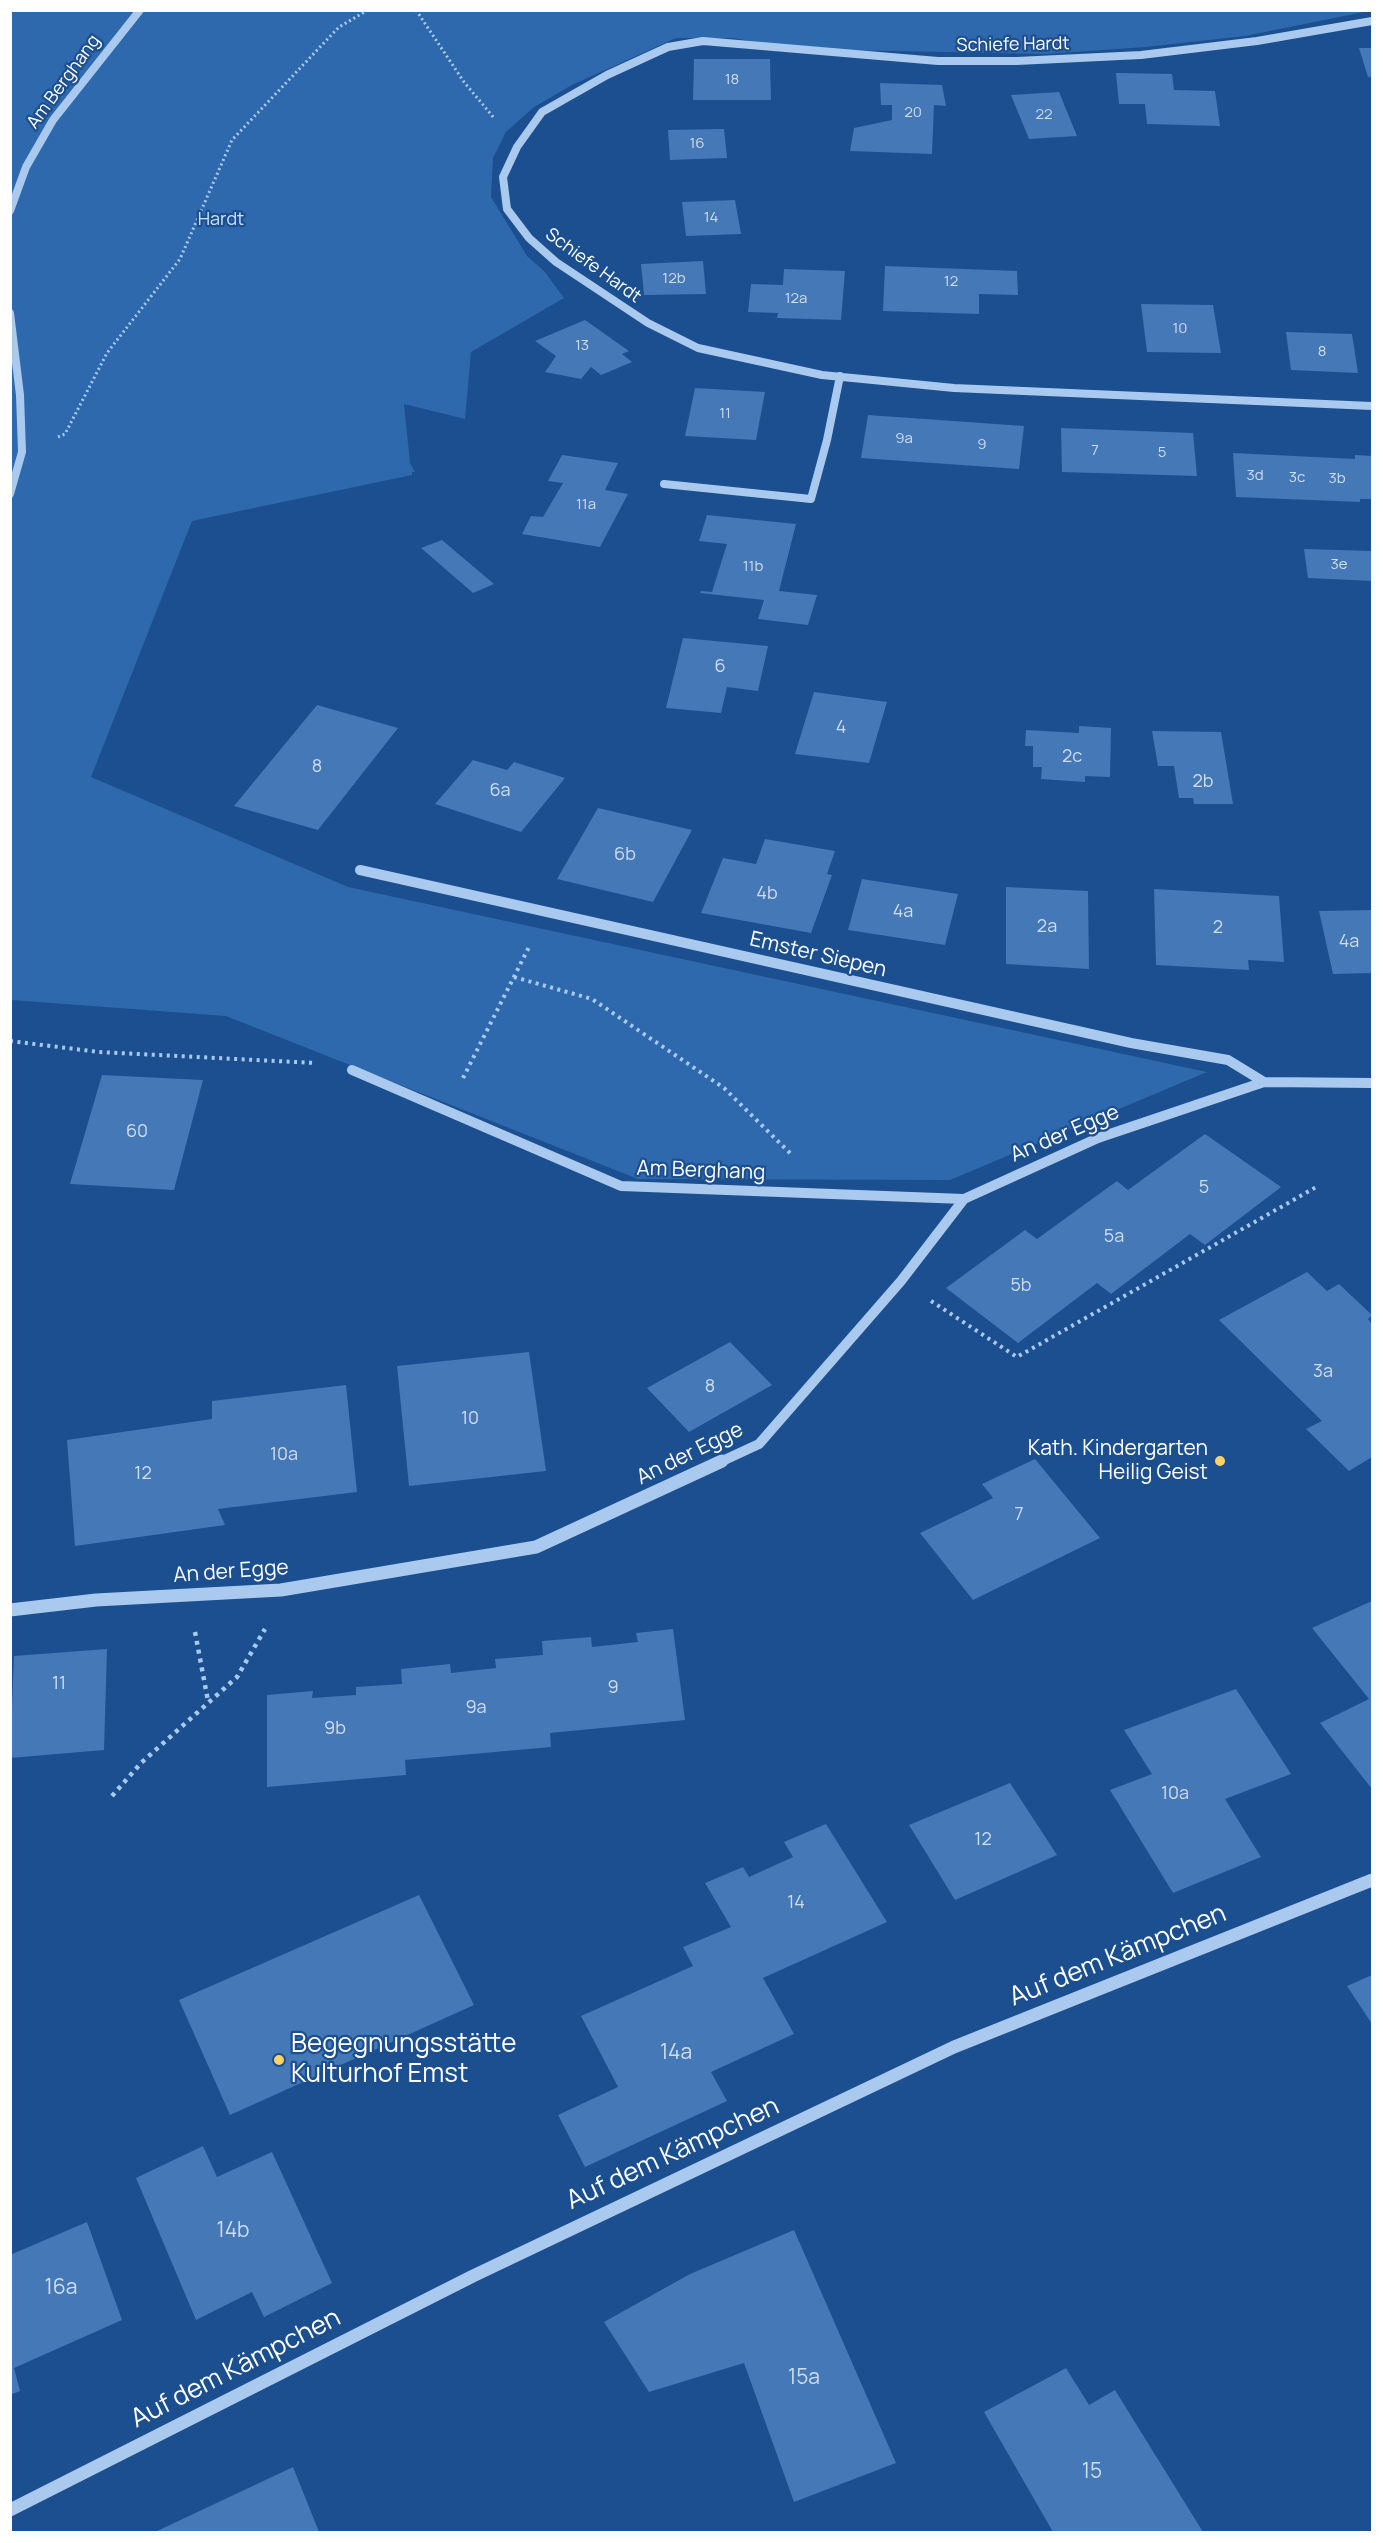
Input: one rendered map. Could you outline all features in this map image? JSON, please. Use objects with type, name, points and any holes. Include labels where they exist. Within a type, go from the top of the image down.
[{"type":"street","name":"Am Berghang","points":[[10,211],[26,167],[53,120],[140,10]]},
{"type":"street","name":"Schiefe Hardt","points":[[1372,21],[1257,41],[1141,55],[975,63],[823,53],[703,41],[668,47],[607,75],[542,112],[517,147],[502,177],[507,209],[529,238],[556,262],[605,297],[648,323],[698,348],[762,363],[840,376],[954,388],[1372,406]]},
{"type":"street","points":[[10,314],[21,396],[22,452],[10,494]]},
{"type":"street","points":[[664,484],[811,499],[827,440],[840,376]]},
{"type":"street","name":"Emster Siepen","points":[[360,870],[1131,1043],[1228,1060],[1264,1082]]},
{"type":"street","name":"Am Berghang","points":[[352,1070],[621,1186],[964,1199]]},
{"type":"street","name":"An der Egge","points":[[10,1610],[96,1600],[281,1590],[536,1547],[759,1444],[901,1281],[964,1199],[1098,1138],[1264,1082],[1372,1083]]},
{"type":"street","name":"Auf dem Kämpchen","points":[[10,2510],[472,2276],[954,2047],[1372,1880]]},
{"type":"path","points":[[22,452],[65,434],[107,353],[180,259],[232,140],[339,27],[368,10]]},
{"type":"path","points":[[416,10],[464,82],[517,147]]},
{"type":"path","points":[[446,1110],[548,912]]},
{"type":"path","points":[[514,977],[592,999],[724,1088],[831,1193]]},
{"type":"path","points":[[10,1041],[99,1052],[339,1064],[352,1070]]},
{"type":"path","points":[[901,1281],[1017,1357],[1318,1185]]},
{"type":"path","points":[[112,1796],[141,1763],[237,1677],[262,1636],[281,1590]]},
{"type":"path","points":[[189,1595],[208,1702]]},
{"type":"green space","name":"Hardt","points":[[10,11],[1369,11],[1245,36],[1146,47],[1044,54],[843,50],[762,43],[733,38],[676,38],[572,85],[534,107],[506,132],[493,158],[491,197],[527,256],[544,271],[564,298],[471,352],[465,419],[404,404],[410,463],[415,472],[412,472],[412,475],[192,521],[91,777],[348,887],[1207,1072],[950,1180],[638,1179],[226,1016],[11,1000]]},
{"type":"building","points":[[1359,48],[1372,48],[1372,77],[1368,77]]},
{"type":"building","points":[[694,59],[770,59],[771,100],[693,100]]},
{"type":"building","points":[[1116,73],[1172,74],[1174,90],[1215,91],[1220,126],[1147,124],[1145,104],[1119,104]]},
{"type":"building","points":[[880,83],[942,85],[946,106],[934,105],[932,154],[850,151],[854,128],[892,120],[892,105],[881,105]]},
{"type":"building","points":[[1059,92],[1077,136],[1029,139],[1011,95]]},
{"type":"building","points":[[724,129],[727,158],[670,160],[668,130]]},
{"type":"building","points":[[735,200],[741,234],[686,236],[682,202]]},
{"type":"building","points":[[703,261],[706,294],[644,295],[641,264]]},
{"type":"building","points":[[885,266],[1017,271],[1018,295],[979,294],[979,314],[883,311]]},
{"type":"building","points":[[784,269],[845,271],[841,320],[777,318],[778,313],[748,312],[751,284],[783,285]]},
{"type":"building","points":[[1141,304],[1213,305],[1221,353],[1147,352]]},
{"type":"building","points":[[585,320],[629,351],[622,354],[632,362],[601,375],[591,367],[581,379],[545,372],[556,356],[535,341]]},
{"type":"building","points":[[1286,332],[1352,334],[1358,373],[1291,370]]},
{"type":"building","points":[[695,388],[765,392],[756,440],[685,436]]},
{"type":"building","points":[[868,415],[1024,426],[1019,469],[861,458]]},
{"type":"building","points":[[1061,428],[1193,433],[1197,476],[1062,472]]},
{"type":"building","points":[[1233,453],[1355,459],[1355,455],[1372,456],[1372,499],[1360,499],[1360,502],[1236,497]]},
{"type":"building","points":[[562,455],[618,463],[605,490],[628,494],[600,547],[522,534],[531,516],[543,517],[563,483],[548,481]]},
{"type":"building","points":[[707,515],[796,524],[779,591],[817,595],[808,625],[758,619],[764,600],[700,593],[701,591],[712,592],[727,544],[699,541]]},
{"type":"building","points":[[442,540],[494,584],[473,593],[421,548]]},
{"type":"building","points":[[1304,549],[1372,551],[1372,581],[1308,578]]},
{"type":"building","points":[[683,638],[768,646],[758,691],[727,687],[721,713],[666,708]]},
{"type":"building","points":[[814,692],[887,702],[869,763],[795,754]]},
{"type":"building","points":[[317,705],[398,728],[318,830],[234,806]]},
{"type":"building","points":[[1079,726],[1111,728],[1110,777],[1085,776],[1085,782],[1041,779],[1042,767],[1033,767],[1033,746],[1025,746],[1026,730],[1079,733]]},
{"type":"building","points":[[1152,731],[1221,732],[1233,804],[1194,804],[1193,798],[1179,798],[1174,766],[1158,766]]},
{"type":"building","points":[[473,760],[507,770],[514,762],[565,778],[521,832],[435,804]]},
{"type":"building","points":[[598,808],[692,830],[653,902],[557,879]]},
{"type":"building","points":[[765,839],[835,851],[827,874],[832,875],[811,933],[701,913],[723,858],[756,864]]},
{"type":"building","points":[[862,879],[958,894],[945,945],[848,930]]},
{"type":"building","points":[[1006,887],[1088,891],[1089,969],[1006,964]]},
{"type":"building","points":[[1154,889],[1279,896],[1284,962],[1248,960],[1249,970],[1156,965]]},
{"type":"building","points":[[1372,910],[1372,973],[1333,974],[1319,911]]},
{"type":"building","points":[[102,1075],[203,1080],[174,1190],[70,1184]]},
{"type":"building","points":[[1205,1134],[1281,1187],[1205,1245],[1190,1234],[1111,1294],[1097,1283],[1018,1343],[946,1288],[1025,1230],[1037,1239],[1117,1181],[1128,1190]]},
{"type":"building","points":[[1307,1272],[1327,1291],[1339,1284],[1372,1315],[1368,1319],[1372,1324],[1372,1457],[1349,1471],[1306,1429],[1322,1421],[1219,1320]]},
{"type":"building","points":[[730,1342],[772,1385],[689,1432],[647,1388]]},
{"type":"building","points":[[529,1352],[546,1471],[409,1486],[397,1366]]},
{"type":"building","points":[[346,1385],[357,1492],[218,1509],[225,1525],[75,1546],[67,1440],[212,1419],[212,1401]]},
{"type":"building","points":[[1035,1459],[1100,1538],[973,1600],[920,1533],[993,1498],[982,1484]]},
{"type":"building","points":[[1372,1601],[1372,1789],[1320,1723],[1369,1699],[1312,1628]]},
{"type":"building","points":[[673,1629],[685,1720],[550,1733],[551,1747],[405,1760],[406,1775],[267,1787],[267,1695],[313,1691],[312,1698],[356,1695],[356,1687],[402,1684],[401,1669],[450,1664],[451,1673],[496,1668],[495,1659],[543,1655],[542,1641],[591,1637],[592,1647],[638,1642],[636,1633]]},
{"type":"building","points":[[107,1649],[104,1750],[10,1758],[14,1656]]},
{"type":"building","points":[[1236,1689],[1291,1774],[1225,1799],[1261,1857],[1173,1893],[1110,1790],[1152,1774],[1124,1730]]},
{"type":"building","points":[[1010,1783],[1057,1855],[955,1900],[909,1825]]},
{"type":"building","points":[[826,1824],[887,1922],[763,1978],[794,2034],[711,2072],[727,2101],[585,2167],[558,2115],[618,2087],[581,2016],[693,1966],[683,1947],[731,1927],[705,1883],[743,1867],[749,1877],[793,1857],[784,1842]]},
{"type":"building","name":"Begegnungsstätte Kulturhof Emst","points":[[419,1895],[474,2005],[230,2115],[179,2000]]},
{"type":"building","points":[[1372,1975],[1372,2024],[1347,1986]]},
{"type":"building","points":[[203,2146],[217,2177],[272,2152],[332,2283],[264,2317],[252,2292],[196,2320],[136,2178]]},
{"type":"building","points":[[87,2222],[122,2320],[14,2368],[20,2391],[10,2395],[10,2255]]},
{"type":"building","points":[[794,2230],[896,2463],[794,2502],[744,2363],[649,2392],[604,2322],[690,2274]]},
{"type":"building","points":[[1066,2368],[1089,2405],[1115,2390],[1203,2532],[1053,2532],[984,2412]]},
{"type":"building","points":[[293,2467],[319,2532],[155,2532]]},
{"type":"place","name":"Kath. Kindergarten Heilig Geist","points":[[1220,1461]]},
{"type":"place","name":"Begegnungsstätte Kulturhof Emst","points":[[279,2060]]}]
